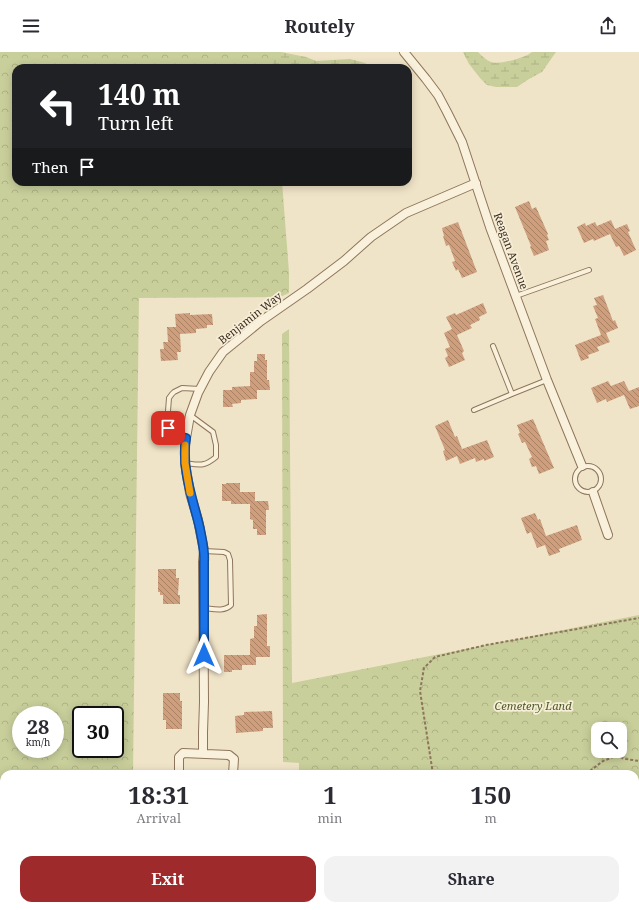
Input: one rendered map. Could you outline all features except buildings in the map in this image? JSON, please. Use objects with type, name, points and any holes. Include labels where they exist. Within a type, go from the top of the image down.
[{"type":"street","name":"Reagan Avenue","points":[[404,52],[438,95],[462,142],[490,227],[547,380],[582,466]]},
{"type":"street","name":"Benjamin Way","points":[[203,754],[204,551],[198,520],[190,493],[185,463],[185,444],[190,415],[200,389],[209,372],[223,352],[261,320],[332,270],[370,237],[406,213],[476,183]]},
{"type":"street","points":[[593,492],[608,535]]},
{"type":"street","points":[[179,770],[179,757],[183,753],[229,755],[234,759],[233,770]]},
{"type":"lane","points":[[516,296],[589,270]]},
{"type":"lane","points":[[493,346],[512,394]]},
{"type":"lane","points":[[474,410],[547,380]]},
{"type":"lane","points":[[186,438],[171,434],[169,431],[167,424],[170,398],[174,392],[182,388],[200,389]]},
{"type":"lane","points":[[185,463],[201,466],[209,463],[216,457],[216,445],[213,432],[190,415]]},
{"type":"lane","points":[[582,466],[594,466],[599,470],[602,481],[593,492],[582,491],[575,484],[575,474],[582,466]]},
{"type":"lane","points":[[204,551],[224,552],[228,554],[230,560],[232,605],[223,610],[204,608]]},
{"type":"path","points":[[432,770],[420,691],[424,668],[435,657],[486,645],[639,618]]},
{"type":"path","points":[[591,770],[603,760],[616,756],[639,761]]},
{"type":"green space","points":[[0,52],[272,52],[273,64],[12,64],[12,186],[282,186],[289,272],[289,293],[280,297],[139,298],[133,770],[0,770]]},
{"type":"green space","points":[[223,52],[281,52],[306,57],[316,61],[350,59],[367,64],[236,64]]},
{"type":"green space","points":[[463,52],[478,52],[491,62],[500,63],[524,57],[532,52],[556,52],[542,72],[517,87],[496,87],[487,85],[480,78],[469,64]]},
{"type":"green space","name":"Cemetery Land","points":[[289,329],[292,683],[639,615],[639,770],[299,770],[299,763],[283,762],[282,334]]},
{"type":"slow traffic","points":[[185,445],[185,463],[190,493]]},
{"type":"route","points":[[168,428],[171,434],[186,438],[185,463],[190,493],[198,520],[204,551],[204,655]]}]
